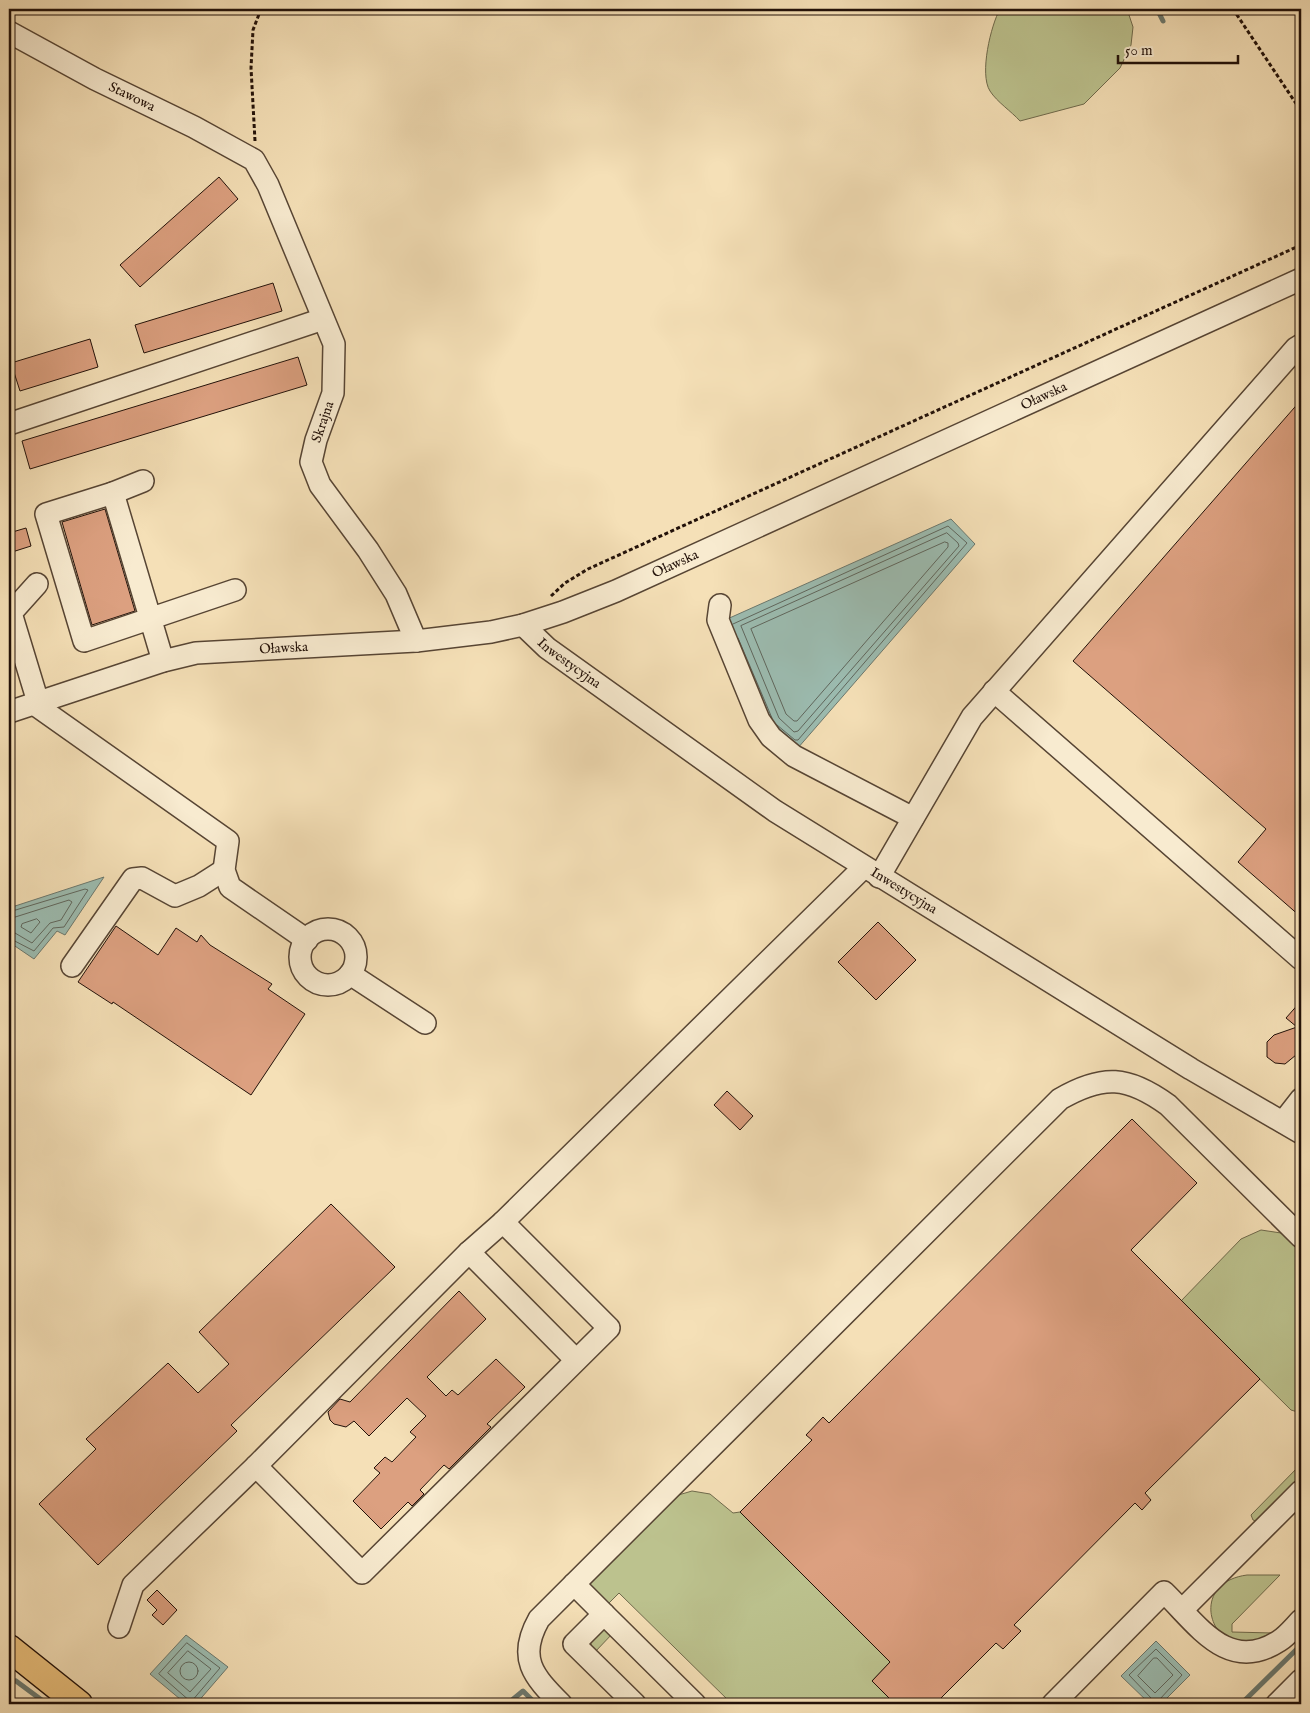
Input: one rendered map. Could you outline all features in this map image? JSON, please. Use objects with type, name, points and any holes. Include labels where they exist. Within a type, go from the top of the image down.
[{"type":"main road","points":[[9,1648],[79,1704]]},
{"type":"street","name":"Stawowa","points":[[9,32],[254,160]]},
{"type":"street","name":"Skrajna","points":[[254,160],[268,185],[334,344],[333,393],[316,440],[311,462],[320,485],[368,550],[396,594],[416,640]]},
{"type":"street","name":"Oławska","points":[[9,712],[163,661],[196,654],[416,640],[491,632],[523,625],[616,591],[1301,279]]},
{"type":"street","points":[[9,424],[323,319]]},
{"type":"street","points":[[119,1627],[133,1585],[256,1466],[469,1252],[872,872],[913,818],[972,717],[1296,348],[1301,345]]},
{"type":"street","points":[[143,481],[113,493],[46,514],[84,641],[151,620],[235,590]]},
{"type":"street","points":[[113,493],[163,661]]},
{"type":"street","points":[[37,584],[10,612],[36,703],[228,841],[224,870],[230,887],[307,940]]},
{"type":"street","points":[[720,605],[718,620],[759,720],[771,737],[794,756],[913,818]]},
{"type":"street","name":"Inwestycyjna","points":[[523,625],[547,648],[768,805],[872,872],[1191,1069],[1292,1127]]},
{"type":"street","points":[[994,691],[1301,959]]},
{"type":"street","points":[[72,966],[133,879],[142,878],[175,896],[199,886],[224,870]]},
{"type":"street","points":[[323,930],[341,933],[349,939],[356,956],[350,974],[344,980],[327,985],[311,979],[305,972],[300,956],[307,940],[323,930]]},
{"type":"street","points":[[350,974],[425,1023]]},
{"type":"street","points":[[561,1704],[538,1681],[530,1666],[528,1650],[531,1633],[539,1619],[1060,1100],[1081,1087],[1103,1080],[1126,1082],[1148,1090],[1168,1105],[1301,1237]]},
{"type":"street","points":[[1292,1127],[1301,1099]]},
{"type":"street","points":[[256,1466],[362,1573],[609,1328],[503,1222]]},
{"type":"street","points":[[469,1252],[576,1360]]},
{"type":"street","points":[[1182,1610],[1301,1491]]},
{"type":"street","points":[[574,1584],[695,1704]]},
{"type":"street","points":[[1053,1704],[1164,1592],[1215,1643],[1230,1651],[1248,1654],[1280,1641],[1301,1620]]},
{"type":"street","points":[[604,1614],[574,1644],[636,1704]]},
{"type":"street","points":[[1277,1704],[1301,1680]]},
{"type":"path","points":[[254,160],[255,139],[251,68],[252,30],[261,9]]},
{"type":"path","points":[[1233,9],[1301,110]]},
{"type":"path","points":[[544,601],[564,583],[588,569],[1301,245]]},
{"type":"green space","points":[[1000,9],[1127,9],[1133,27],[1131,45],[1120,68],[1084,104],[1020,121],[993,95],[987,83],[986,62],[990,37]]},
{"type":"green space","points":[[1261,1230],[1281,1233],[1301,1252],[1301,1413],[1291,1410],[1181,1301],[1241,1239]]},
{"type":"green space","points":[[1301,1464],[1301,1478],[1258,1522],[1253,1520],[1251,1515]]},
{"type":"green space","points":[[692,1491],[710,1494],[733,1513],[740,1512],[890,1662],[872,1681],[893,1702],[891,1704],[732,1704],[619,1593],[608,1604],[584,1588],[675,1496]]},
{"type":"green space","points":[[1247,1575],[1280,1575],[1232,1624],[1232,1632],[1273,1633],[1253,1643],[1236,1643],[1223,1635],[1214,1623],[1211,1608],[1215,1594],[1226,1582]]},
{"type":"green space","points":[[603,1628],[614,1632],[594,1653],[590,1641]]},
{"type":"water","points":[[951,519],[975,544],[797,749],[770,725],[725,620]]},
{"type":"water","points":[[104,877],[65,935],[57,931],[34,959],[9,942],[9,908]]},
{"type":"water","points":[[186,1635],[228,1667],[196,1704],[186,1704],[150,1674]]},
{"type":"water","points":[[1156,1641],[1190,1675],[1161,1704],[1150,1704],[1121,1676]]},
{"type":"building","points":[[219,177],[238,199],[140,287],[120,265]]},
{"type":"building","points":[[273,283],[282,311],[144,353],[135,325]]},
{"type":"building","points":[[90,339],[98,367],[20,391],[11,363]]},
{"type":"building","points":[[298,357],[307,385],[30,469],[22,441]]},
{"type":"building","points":[[1301,400],[1301,917],[1238,862],[1266,829],[1073,661]]},
{"type":"building","points":[[105,509],[135,611],[92,625],[62,522]]},
{"type":"building","points":[[26,528],[31,546],[9,553],[9,533]]},
{"type":"building","points":[[878,922],[916,960],[876,1000],[838,962]]},
{"type":"building","points":[[116,926],[158,955],[176,928],[197,942],[201,935],[210,945],[272,984],[268,989],[305,1014],[251,1095],[113,1002],[112,1004],[78,982]]},
{"type":"building","points":[[1301,1001],[1301,1031],[1296,1055],[1285,1064],[1275,1063],[1267,1057],[1267,1042],[1274,1035],[1297,1027],[1286,1018]]},
{"type":"building","points":[[727,1091],[753,1116],[740,1130],[714,1105]]},
{"type":"building","points":[[1132,1119],[1197,1183],[1131,1250],[1260,1379],[1145,1493],[1151,1500],[1142,1510],[1135,1503],[1014,1625],[1021,1631],[1003,1649],[996,1643],[935,1704],[895,1704],[872,1681],[890,1662],[740,1512],[812,1440],[806,1435],[823,1417],[829,1423]]},
{"type":"building","points":[[331,1204],[395,1267],[231,1425],[237,1431],[98,1565],[39,1504],[96,1449],[86,1439],[168,1363],[198,1393],[229,1364],[199,1332]]},
{"type":"building","points":[[459,1291],[486,1319],[427,1377],[446,1396],[452,1390],[458,1395],[496,1359],[525,1387],[487,1424],[491,1427],[449,1469],[444,1465],[420,1490],[424,1494],[412,1506],[408,1502],[381,1529],[353,1501],[380,1473],[374,1468],[385,1457],[392,1462],[416,1437],[410,1432],[426,1416],[407,1398],[369,1436],[354,1421],[346,1427],[334,1424],[330,1420],[328,1412],[340,1399],[350,1402]]},
{"type":"building","points":[[157,1590],[177,1610],[163,1625],[152,1615],[157,1610],[147,1600]]},
{"type":"waterway","points":[[1157,9],[1163,21]]},
{"type":"waterway","points":[[1241,1704],[1301,1645]]},
{"type":"waterway","points":[[16,1681],[47,1704]]},
{"type":"waterway","points":[[507,1704],[523,1691],[536,1704]]}]
